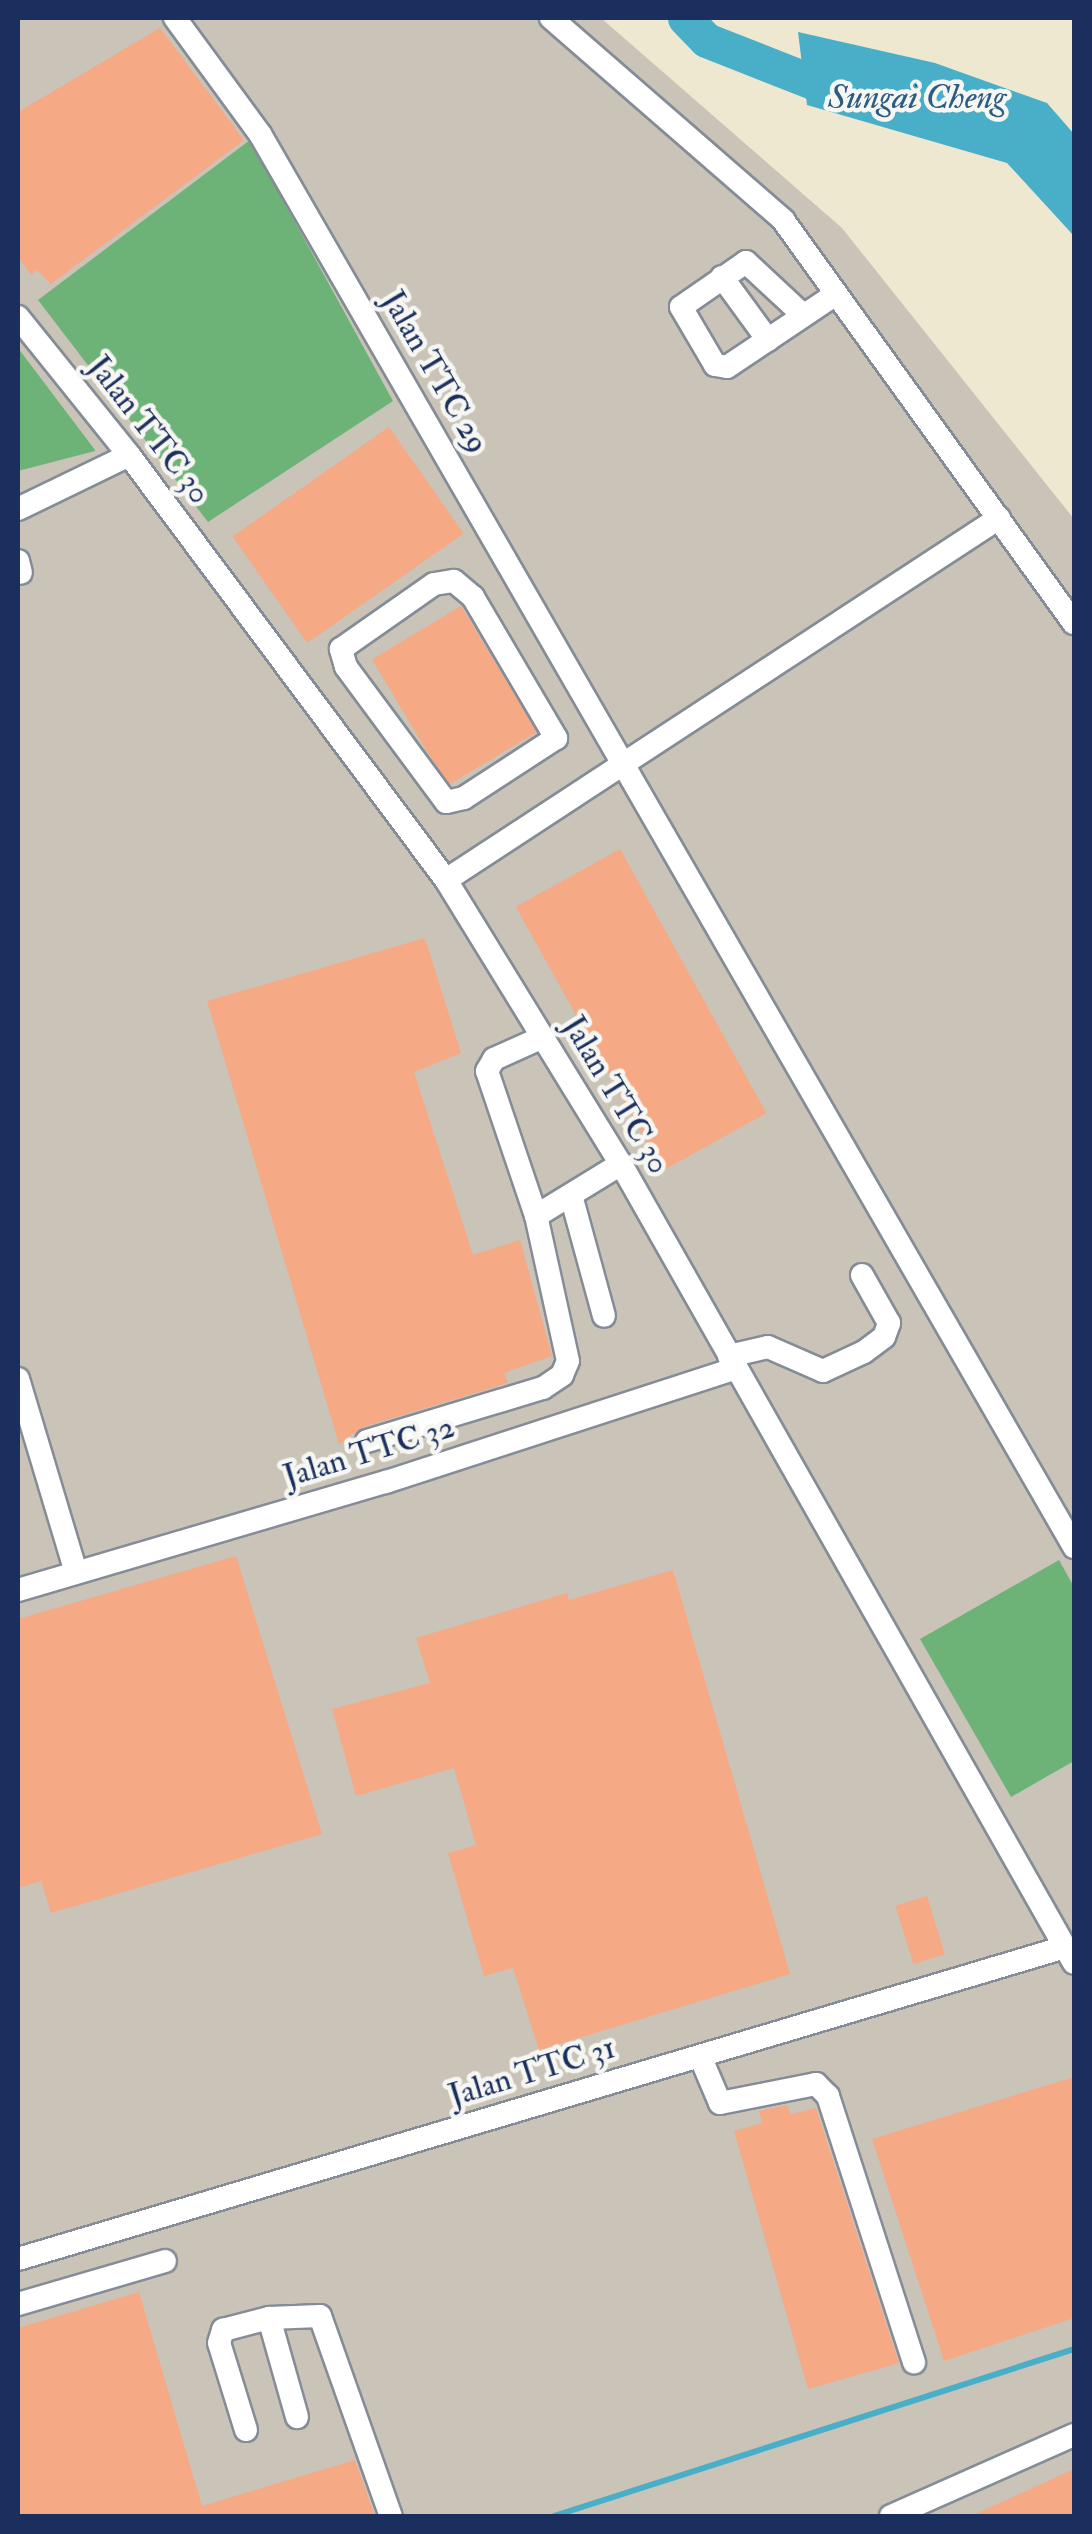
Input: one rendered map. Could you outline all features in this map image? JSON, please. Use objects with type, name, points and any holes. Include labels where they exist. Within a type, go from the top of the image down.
[{"type":"street","name":"Jalan TTC 29","points":[[175,18],[260,134],[1074,1546]]},
{"type":"street","points":[[551,18],[783,220],[1074,624]]},
{"type":"street","points":[[803,316],[750,263],[722,277],[680,307],[715,364],[727,368],[836,294]]},
{"type":"street","points":[[722,277],[768,340]]},
{"type":"street","name":"Jalan TTC 30","points":[[18,316],[129,454],[446,880],[622,1164],[1070,1955]]},
{"type":"street","points":[[18,509],[129,454]]},
{"type":"street","points":[[446,880],[626,767],[999,518]]},
{"type":"street","points":[[454,581],[472,597],[556,738],[464,798],[446,802],[387,726],[342,649],[434,584],[454,581]]},
{"type":"street","points":[[352,753],[387,726]]},
{"type":"street","points":[[367,1441],[543,1388],[562,1375],[568,1361],[536,1216],[487,1072],[494,1059],[543,1037]]},
{"type":"street","points":[[536,1216],[572,1199],[622,1164]]},
{"type":"street","points":[[572,1199],[604,1316]]},
{"type":"street","name":"Jalan TTC 32","points":[[18,1590],[386,1482],[768,1347],[823,1371],[864,1352],[884,1337],[889,1324],[862,1275]]},
{"type":"street","points":[[18,1379],[76,1572]]},
{"type":"street","name":"Jalan TTC 31","points":[[18,2260],[700,2056],[1070,1955]]},
{"type":"street","points":[[700,2056],[720,2104],[816,2084],[828,2096],[914,2362]]},
{"type":"street","points":[[18,2304],[165,2261]]},
{"type":"street","points":[[246,2430],[220,2344],[230,2324],[320,2316],[391,2516]]},
{"type":"street","points":[[269,2318],[297,2417]]},
{"type":"street","points":[[891,2516],[931,2508],[1074,2435]]},
{"type":"shaded area","points":[[18,18],[601,18],[842,228],[1074,519],[1074,2516],[18,2516]]},
{"type":"green space","points":[[250,140],[393,401],[208,522],[38,300]]},
{"type":"green space","points":[[18,348],[95,450],[95,451],[18,471]]},
{"type":"green space","points":[[1059,1560],[1074,1587],[1074,1761],[1011,1797],[920,1639]]},
{"type":"water","name":"Sungai Cheng","points":[[798,32],[935,63],[1047,103],[1074,134],[1074,236],[1007,163],[807,105]]},
{"type":"building","points":[[160,28],[244,140],[51,284],[37,270],[31,275],[18,257],[18,112]]},
{"type":"building","points":[[389,427],[464,533],[307,643],[233,537]]},
{"type":"building","points":[[461,606],[537,732],[448,786],[372,660]]},
{"type":"building","points":[[620,849],[766,1113],[662,1171],[516,907]]},
{"type":"building","points":[[425,938],[461,1053],[414,1072],[473,1255],[520,1240],[552,1356],[504,1373],[508,1383],[363,1427],[339,1444],[207,1001]]},
{"type":"building","points":[[236,1556],[322,1834],[51,1913],[41,1881],[18,1888],[18,1619]]},
{"type":"building","points":[[673,1570],[790,1974],[539,2050],[513,1968],[484,1976],[448,1853],[476,1845],[454,1768],[356,1796],[332,1709],[430,1683],[416,1638],[567,1593],[569,1600]]},
{"type":"building","points":[[927,1896],[945,1954],[913,1964],[895,1906]]},
{"type":"building","points":[[1074,2077],[1074,2318],[944,2361],[872,2139]]},
{"type":"building","points":[[787,2105],[791,2114],[816,2108],[899,2363],[808,2389],[734,2131],[762,2123],[759,2111]]},
{"type":"building","points":[[139,2292],[202,2506],[355,2460],[375,2516],[18,2516],[18,2328]]},
{"type":"building","points":[[1074,2469],[1074,2516],[971,2516]]},
{"type":"waterway","name":"Sungai Cheng","points":[[685,18],[706,40],[848,96]]},
{"type":"waterway","points":[[554,2516],[1074,2349]]}]
